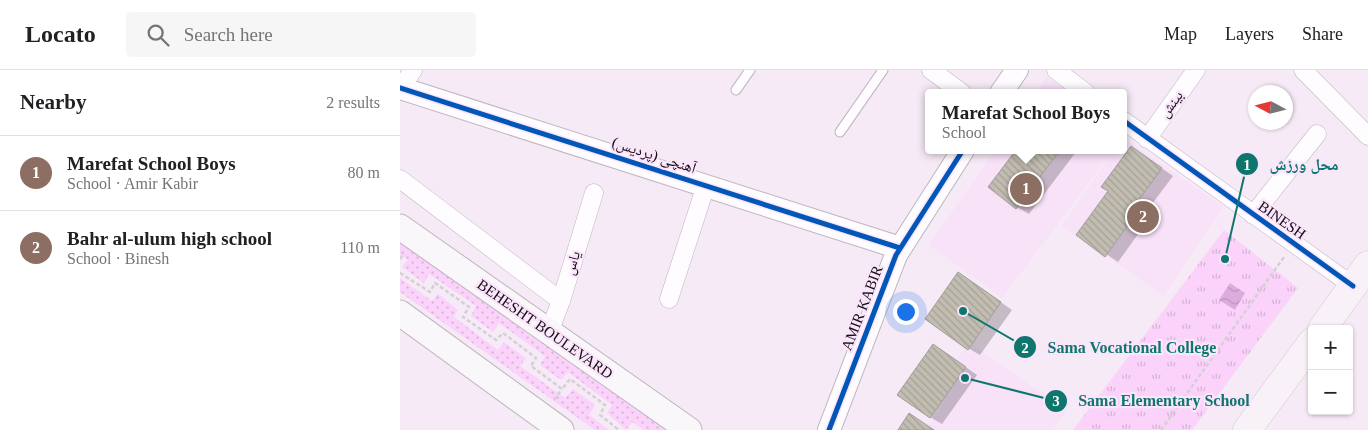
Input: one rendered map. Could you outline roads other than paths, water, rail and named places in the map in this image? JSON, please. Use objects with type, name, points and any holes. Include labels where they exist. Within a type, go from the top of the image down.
[{"type":"main road","name":"BEHESHT BOULEVARD","points":[[400,227],[689,430]]},
{"type":"main road","points":[[1326,325],[1363,283]]},
{"type":"main road","points":[[1346,325],[1363,283]]},
{"type":"main road","points":[[400,314],[561,430]]},
{"type":"main road","points":[[1247,430],[1308,347]]},
{"type":"main road","points":[[1269,430],[1308,378]]},
{"type":"street","points":[[400,88],[413,70]]},
{"type":"street","points":[[931,70],[957,89]]},
{"type":"street","points":[[1004,89],[1017,70]]},
{"type":"street","points":[[1056,70],[1081,89]]},
{"type":"street","name":"بینش","points":[[1147,138],[1196,70]]},
{"type":"street","points":[[1303,70],[1368,136]]},
{"type":"street","name":"آهنچی (پردیس)","points":[[400,88],[900,248]]},
{"type":"street","name":"BINESH","points":[[1127,123],[1294,244],[1363,283]]},
{"type":"street","points":[[1253,215],[1317,134]]},
{"type":"street","name":"AMIR KABIR","points":[[829,430],[896,255],[960,154]]},
{"type":"street","points":[[400,179],[561,301]]},
{"type":"street","points":[[668,298],[706,185]]},
{"type":"street","name":"یاس","points":[[549,332],[561,301],[594,193]]},
{"type":"lane","points":[[736,90],[750,70]]},
{"type":"lane","points":[[840,132],[883,70]]},
{"type":"water","points":[[1230,283],[1245,293],[1235,310],[1219,300]]},
{"type":"place","name":"Marefat School Boys","points":[[1026,189]]},
{"type":"place","name":"Bahr al-ulum high school","points":[[1143,217]]},
{"type":"place","name":"محل ورزش","points":[[1225,259]]},
{"type":"place","name":"Sama Vocational College","points":[[963,311]]},
{"type":"place","name":"Sama Elementary School","points":[[965,378]]}]
